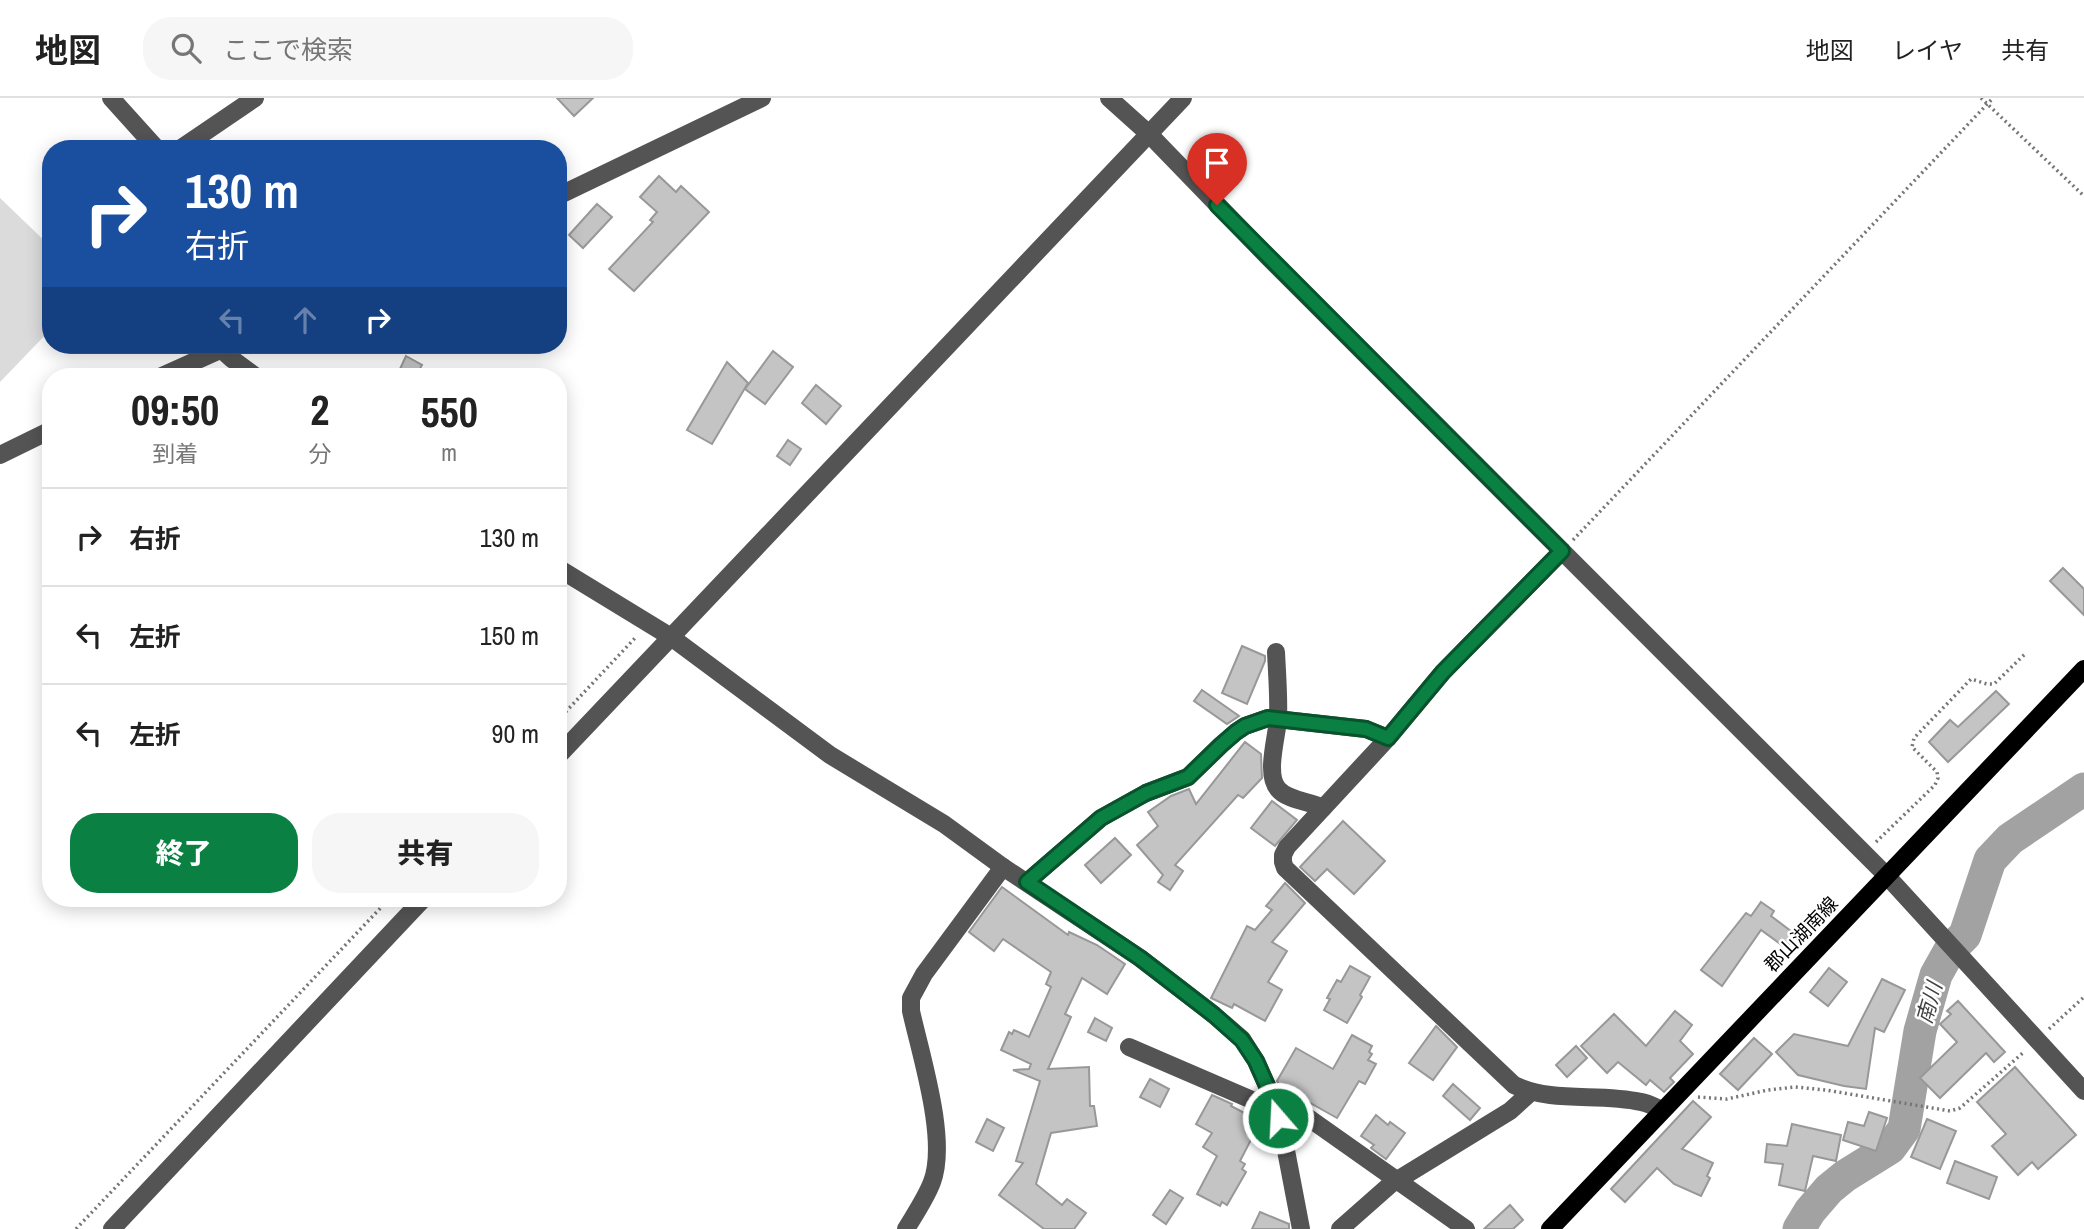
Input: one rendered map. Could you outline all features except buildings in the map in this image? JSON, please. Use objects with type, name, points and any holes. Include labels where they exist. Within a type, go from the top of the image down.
[{"type":"main road","name":"郡山湖南線","points":[[1550,1229],[2084,669]]},
{"type":"street","points":[[111,98],[149,140]]},
{"type":"street","points":[[193,140],[255,98]]},
{"type":"street","points":[[567,192],[762,98]]},
{"type":"street","points":[[1109,98],[1149,134],[1269,258],[1886,875],[2084,1091]]},
{"type":"street","points":[[567,747],[1183,98]]},
{"type":"street","points":[[180,368],[211,354]]},
{"type":"street","points":[[233,354],[248,368]]},
{"type":"street","points":[[0,455],[42,434]]},
{"type":"street","points":[[1562,551],[1443,672],[1388,738],[1287,847],[1283,862],[1285,868],[1514,1085],[1540,1094],[1642,1102],[1662,1110]]},
{"type":"street","points":[[567,574],[671,637],[830,755],[944,824],[1003,867],[1140,958],[1242,1040],[1256,1061],[1272,1097],[1284,1140],[1301,1229]]},
{"type":"street","points":[[1276,652],[1278,719],[1272,761],[1275,785],[1286,795],[1323,808]]},
{"type":"street","points":[[1027,882],[1101,818],[1146,793],[1188,777],[1236,732],[1268,718],[1366,729],[1388,738]]},
{"type":"street","points":[[906,1229],[932,1182],[938,1149],[936,1125],[911,1012],[911,998],[924,974],[1003,867]]},
{"type":"street","points":[[112,1229],[416,907]]},
{"type":"street","points":[[1129,1047],[1252,1100],[1272,1097],[1286,1102],[1466,1229]]},
{"type":"street","points":[[1340,1229],[1397,1180],[1510,1111],[1531,1092]]},
{"type":"path","points":[[1982,98],[2084,196]]},
{"type":"path","points":[[1562,551],[1993,98]]},
{"type":"path","points":[[567,711],[649,624]]},
{"type":"path","points":[[1865,854],[1935,785],[1938,778],[1937,772],[1912,747],[1914,738],[1971,679],[1994,684],[2025,654]]},
{"type":"path","points":[[76,1229],[381,907]]},
{"type":"path","points":[[1679,1091],[1699,1097],[1727,1099],[1795,1087],[1950,1111],[1960,1108],[2084,997]]},
{"type":"shaded area","points":[[0,198],[42,238],[42,338],[0,382]]},
{"type":"waterway","name":"南川","points":[[1799,1229],[1829,1189],[1890,1148],[1904,1129],[1920,1031],[1936,975],[1950,950],[1965,935],[1990,860],[2010,839],[2084,789]]},
{"type":"route","points":[[1217,205],[1562,551],[1443,672],[1388,738],[1366,729],[1268,718],[1245,726],[1188,777],[1146,793],[1101,818],[1027,882],[1140,958],[1242,1040],[1256,1061],[1278,1118]]}]
